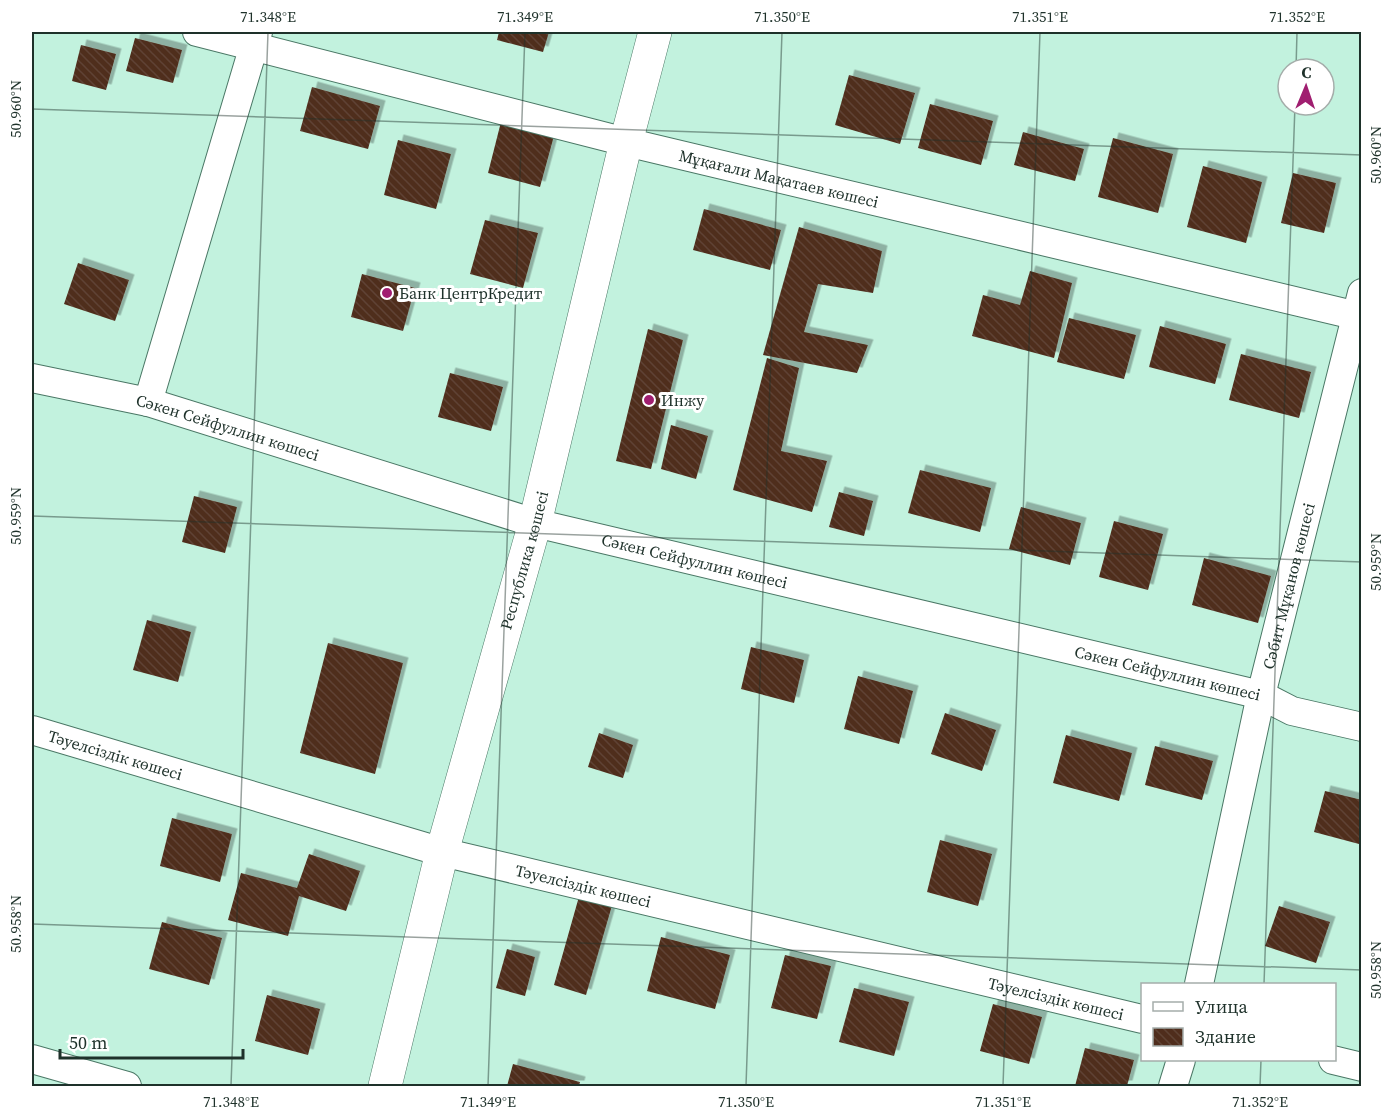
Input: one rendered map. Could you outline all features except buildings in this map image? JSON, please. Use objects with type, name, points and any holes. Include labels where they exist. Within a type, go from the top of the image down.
[{"type":"street","name":"Мұқағали Мақатаев көшесі","points":[[197,32],[256,39],[626,142],[1359,309]]},
{"type":"street","name":"Республика көшесі","points":[[385,1086],[442,852],[535,523],[626,142],[655,32]]},
{"type":"street","points":[[148,402],[256,39]]},
{"type":"street","name":"Сәбит Мұқанов көшесі","points":[[1199,983],[1261,695],[1359,309]]},
{"type":"street","name":"Сәкен Сейфуллин көшесі","points":[[32,378],[148,402],[535,523],[1261,695],[1292,711],[1362,727]]},
{"type":"street","name":"Тәуелсіздік көшесі","points":[[32,730],[442,852],[1141,1019]]},
{"type":"street","points":[[32,1059],[127,1086]]},
{"type":"street","points":[[1336,1060],[1362,1067]]},
{"type":"street","points":[[1173,1086],[1180,1061]]},
{"type":"place","name":"Банк ЦентрКредит","points":[[387,293]]},
{"type":"place","name":"Инжу","points":[[649,400]]}]
